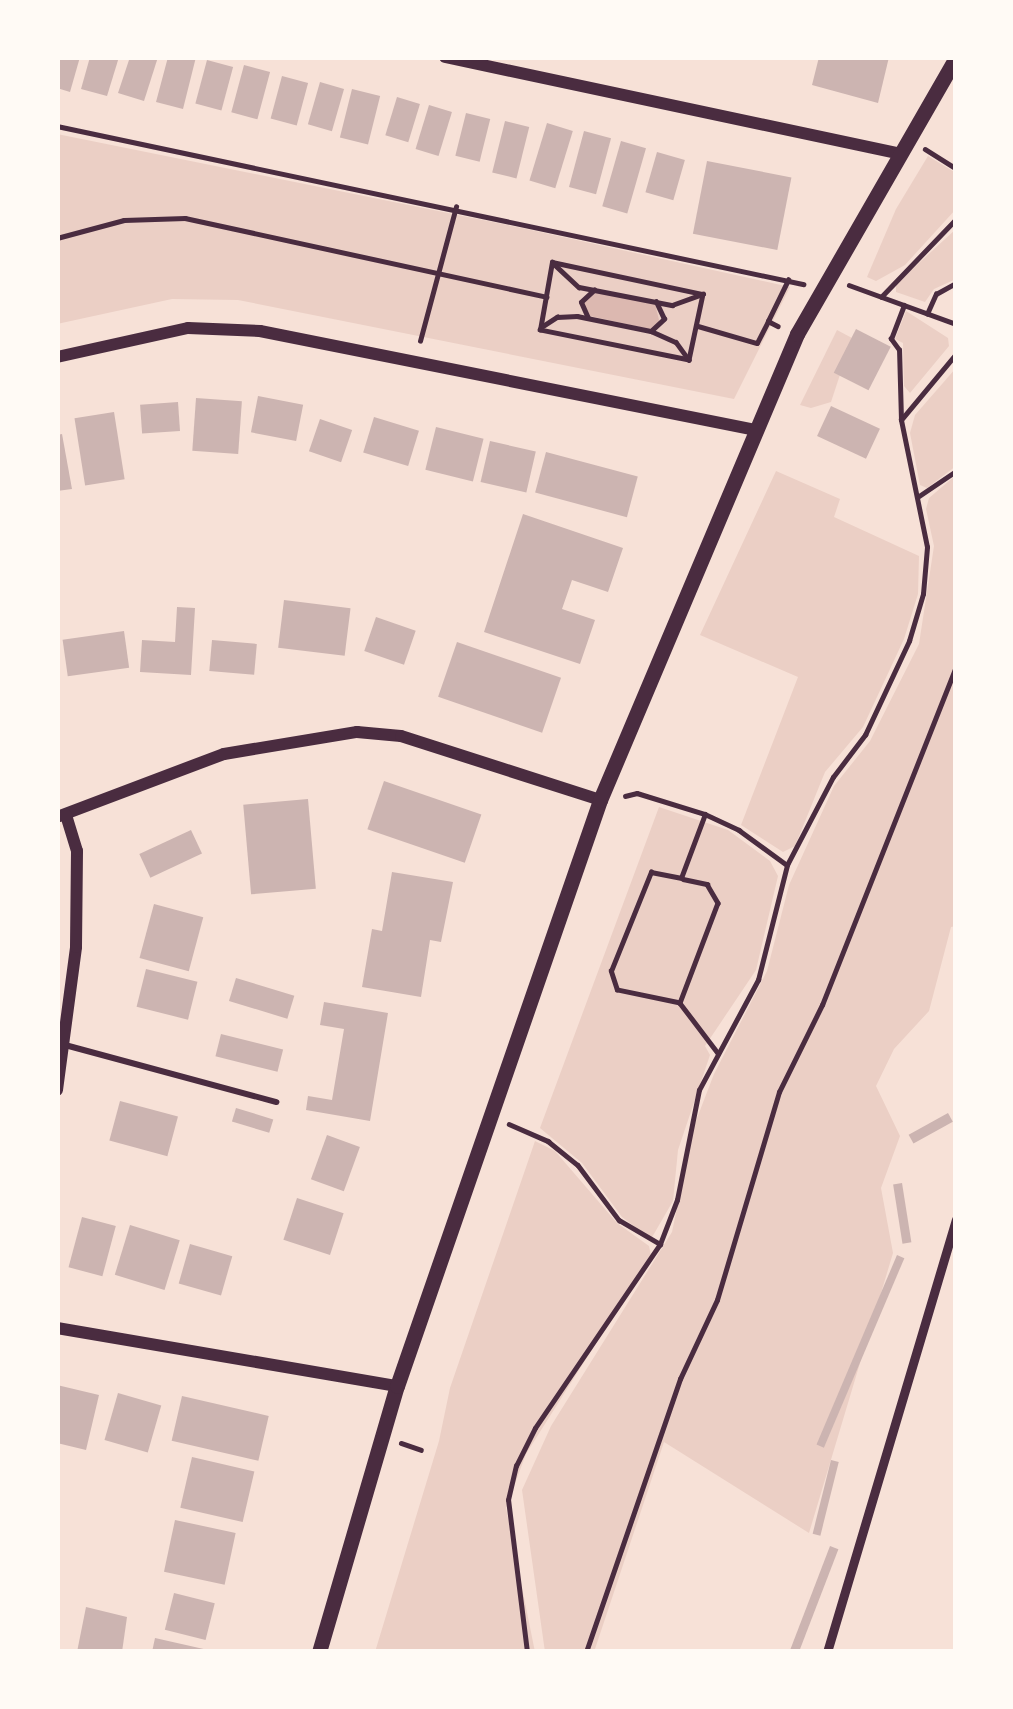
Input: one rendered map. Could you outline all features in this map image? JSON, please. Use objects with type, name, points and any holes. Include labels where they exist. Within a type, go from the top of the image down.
[{"type":"street","points":[[445,57],[901,154]]},
{"type":"street","points":[[319,1652],[398,1386],[600,800],[797,334],[956,58]]},
{"type":"street","points":[[57,357],[188,328],[260,331],[415,358],[756,430]]},
{"type":"street","points":[[57,1090],[76,947],[77,851],[61,816],[224,754],[356,732],[401,736],[600,800]]},
{"type":"street","points":[[827,1652],[956,1220]]},
{"type":"street","points":[[57,1328],[398,1386]]},
{"type":"lane","points":[[65,1045],[275,1102]]},
{"type":"path","points":[[57,126],[456,207],[819,289]]},
{"type":"path","points":[[934,154],[956,168]]},
{"type":"path","points":[[415,358],[456,207]]},
{"type":"path","points":[[57,238],[124,220],[185,218],[546,297]]},
{"type":"path","points":[[956,219],[881,297],[956,324]]},
{"type":"path","points":[[552,262],[579,287],[681,305],[703,294]]},
{"type":"path","points":[[552,262],[703,294]]},
{"type":"path","points":[[540,330],[552,262]]},
{"type":"path","points":[[698,326],[757,343],[788,280]]},
{"type":"path","points":[[927,314],[936,294],[956,283]]},
{"type":"path","points":[[588,318],[581,302],[594,290]]},
{"type":"path","points":[[689,360],[703,294]]},
{"type":"path","points":[[651,331],[664,320],[656,302]]},
{"type":"path","points":[[527,1652],[508,1500],[516,1466],[535,1428],[660,1244],[677,1200],[700,1090],[758,980],[787,865],[832,777],[865,736],[909,641],[923,594],[927,547],[901,420],[899,350],[891,339],[904,305]]},
{"type":"path","points":[[540,330],[557,317],[588,318],[651,331],[676,342],[689,360]]},
{"type":"path","points":[[768,321],[797,334]]},
{"type":"path","points":[[540,330],[689,360]]},
{"type":"path","points":[[901,420],[956,354]]},
{"type":"path","points":[[919,496],[956,472]]},
{"type":"path","points":[[586,1652],[680,1378],[717,1300],[779,1092],[822,1005],[956,666]]},
{"type":"path","points":[[600,800],[637,793],[705,814],[739,830],[787,865]]},
{"type":"path","points":[[681,878],[705,814]]},
{"type":"path","points":[[680,1003],[718,903],[707,884],[651,872],[611,971],[617,990],[680,1003],[718,1053]]},
{"type":"path","points":[[488,1116],[548,1141],[578,1165],[619,1220],[660,1244]]},
{"type":"path","points":[[396,1441],[421,1450]]},
{"type":"shaded area","points":[[57,134],[790,287],[734,399],[238,300],[172,299],[57,324]]},
{"type":"shaded area","points":[[928,156],[956,173],[956,209],[905,265],[876,281],[867,277],[896,209]]},
{"type":"shaded area","points":[[956,229],[956,279],[934,289],[925,302],[896,292],[896,284]]},
{"type":"shaded area","points":[[595,292],[655,304],[660,324],[649,329],[590,316],[583,302]]},
{"type":"shaded area","points":[[906,311],[948,338],[949,346],[910,393],[904,386],[903,343],[895,339]]},
{"type":"shaded area","points":[[837,330],[852,338],[831,402],[811,408],[800,405]]},
{"type":"shaded area","points":[[956,368],[956,466],[927,488],[920,485],[910,433],[915,415]]},
{"type":"shaded area","points":[[776,471],[840,499],[834,517],[919,556],[918,594],[904,639],[863,727],[825,772],[795,846],[783,852],[741,825],[798,677],[700,635]]},
{"type":"shaded area","points":[[956,475],[956,926],[951,927],[929,1011],[894,1049],[876,1086],[900,1136],[881,1188],[893,1253],[809,1533],[664,1442],[594,1652],[545,1652],[522,1490],[551,1426],[672,1232],[694,1126],[714,1074],[767,971],[789,885],[834,786],[870,741],[919,644],[934,546],[926,509],[929,498]]},
{"type":"shaded area","points":[[659,807],[728,830],[770,861],[778,876],[756,970],[705,1046],[710,1055],[678,1150],[673,1201],[651,1239],[622,1217],[582,1163],[540,1128]]},
{"type":"shaded area","points":[[535,1141],[555,1151],[617,1223],[649,1246],[651,1256],[526,1454],[506,1508],[535,1652],[375,1652],[439,1441],[450,1388]]},
{"type":"building","points":[[57,57],[80,57],[70,92],[57,88]]},
{"type":"building","points":[[90,57],[119,57],[107,96],[81,89]]},
{"type":"building","points":[[130,57],[158,57],[144,101],[118,93]]},
{"type":"building","points":[[168,57],[196,57],[183,109],[156,102]]},
{"type":"building","points":[[819,57],[889,57],[878,103],[812,85]]},
{"type":"building","points":[[207,60],[233,67],[221,110],[195,103]]},
{"type":"building","points":[[244,65],[270,72],[257,119],[231,112]]},
{"type":"building","points":[[282,76],[308,83],[297,125],[271,119]]},
{"type":"building","points":[[320,82],[344,89],[332,131],[308,124]]},
{"type":"building","points":[[352,89],[380,96],[368,145],[340,138]]},
{"type":"building","points":[[397,97],[420,104],[408,142],[385,135]]},
{"type":"building","points":[[429,105],[452,112],[439,156],[416,149]]},
{"type":"building","points":[[466,113],[490,119],[480,162],[455,156]]},
{"type":"building","points":[[505,121],[529,127],[516,178],[492,172]]},
{"type":"building","points":[[547,123],[573,131],[555,188],[529,180]]},
{"type":"building","points":[[584,131],[611,138],[596,194],[569,187]]},
{"type":"building","points":[[621,141],[646,148],[627,214],[602,206]]},
{"type":"building","points":[[657,152],[685,160],[673,200],[645,192]]},
{"type":"building","points":[[707,161],[791,177],[777,250],[693,234]]},
{"type":"building","points":[[856,329],[891,347],[869,390],[834,373]]},
{"type":"building","points":[[258,396],[303,405],[296,441],[251,432]]},
{"type":"building","points":[[196,398],[242,401],[238,454],[192,451]]},
{"type":"building","points":[[178,402],[180,431],[142,434],[140,405]]},
{"type":"building","points":[[831,406],[880,429],[866,459],[817,436]]},
{"type":"building","points":[[114,412],[125,479],[85,485],[74,418]]},
{"type":"building","points":[[374,417],[419,431],[408,466],[363,452]]},
{"type":"building","points":[[320,419],[352,430],[341,462],[309,451]]},
{"type":"building","points":[[436,427],[484,439],[473,482],[425,470]]},
{"type":"building","points":[[62,434],[72,489],[57,491],[57,435]]},
{"type":"building","points":[[490,441],[536,452],[526,492],[481,482]]},
{"type":"building","points":[[546,452],[638,477],[627,517],[535,493]]},
{"type":"building","points":[[523,514],[623,548],[608,592],[572,580],[562,609],[595,620],[580,664],[484,632]]},
{"type":"building","points":[[284,600],[351,608],[345,656],[278,648]]},
{"type":"building","points":[[177,607],[195,608],[191,675],[140,672],[142,640],[175,642]]},
{"type":"building","points":[[376,617],[416,631],[404,665],[364,651]]},
{"type":"building","points":[[124,631],[129,668],[68,676],[63,640]]},
{"type":"building","points":[[212,640],[257,644],[254,675],[209,671]]},
{"type":"building","points":[[457,642],[561,678],[542,733],[438,697]]},
{"type":"building","points":[[384,781],[481,815],[465,863],[367,829]]},
{"type":"building","points":[[308,799],[316,889],[251,894],[243,805]]},
{"type":"building","points":[[191,830],[202,854],[150,878],[139,854]]},
{"type":"building","points":[[392,872],[453,882],[441,942],[430,940],[421,997],[362,987],[372,929],[382,931]]},
{"type":"building","points":[[154,904],[203,917],[189,971],[140,958]]},
{"type":"building","points":[[146,969],[197,982],[188,1020],[137,1007]]},
{"type":"building","points":[[236,978],[294,996],[287,1019],[229,1001]]},
{"type":"building","points":[[324,1002],[388,1013],[370,1121],[306,1110],[308,1096],[332,1100],[344,1029],[320,1025]]},
{"type":"building","points":[[221,1034],[283,1049],[278,1072],[215,1056]]},
{"type":"building","points":[[120,1101],[178,1117],[167,1156],[109,1141]]},
{"type":"building","points":[[236,1108],[273,1119],[269,1133],[232,1121]]},
{"type":"building","points":[[948,1113],[953,1122],[913,1144],[909,1135]]},
{"type":"building","points":[[327,1135],[360,1147],[344,1191],[311,1179]]},
{"type":"building","points":[[902,1183],[911,1242],[902,1244],[893,1184]]},
{"type":"building","points":[[297,1198],[344,1213],[330,1255],[283,1240]]},
{"type":"building","points":[[82,1217],[116,1226],[102,1276],[69,1267]]},
{"type":"building","points":[[130,1225],[180,1240],[165,1290],[115,1275]]},
{"type":"building","points":[[190,1244],[232,1256],[221,1296],[179,1283]]},
{"type":"building","points":[[897,1255],[904,1258],[824,1448],[817,1445]]},
{"type":"building","points":[[57,1385],[99,1395],[86,1450],[57,1443]]},
{"type":"building","points":[[118,1393],[161,1405],[148,1453],[104,1440]]},
{"type":"building","points":[[182,1396],[269,1416],[258,1461],[172,1441]]},
{"type":"building","points":[[192,1457],[254,1471],[243,1522],[180,1508]]},
{"type":"building","points":[[831,1460],[839,1462],[820,1536],[813,1534]]},
{"type":"building","points":[[175,1520],[236,1533],[225,1585],[164,1572]]},
{"type":"building","points":[[830,1546],[838,1549],[799,1652],[790,1650]]},
{"type":"building","points":[[174,1593],[215,1603],[206,1640],[165,1630]]},
{"type":"building","points":[[86,1607],[127,1617],[122,1652],[77,1652]]},
{"type":"building","points":[[155,1638],[208,1650],[208,1652],[152,1652]]}]
